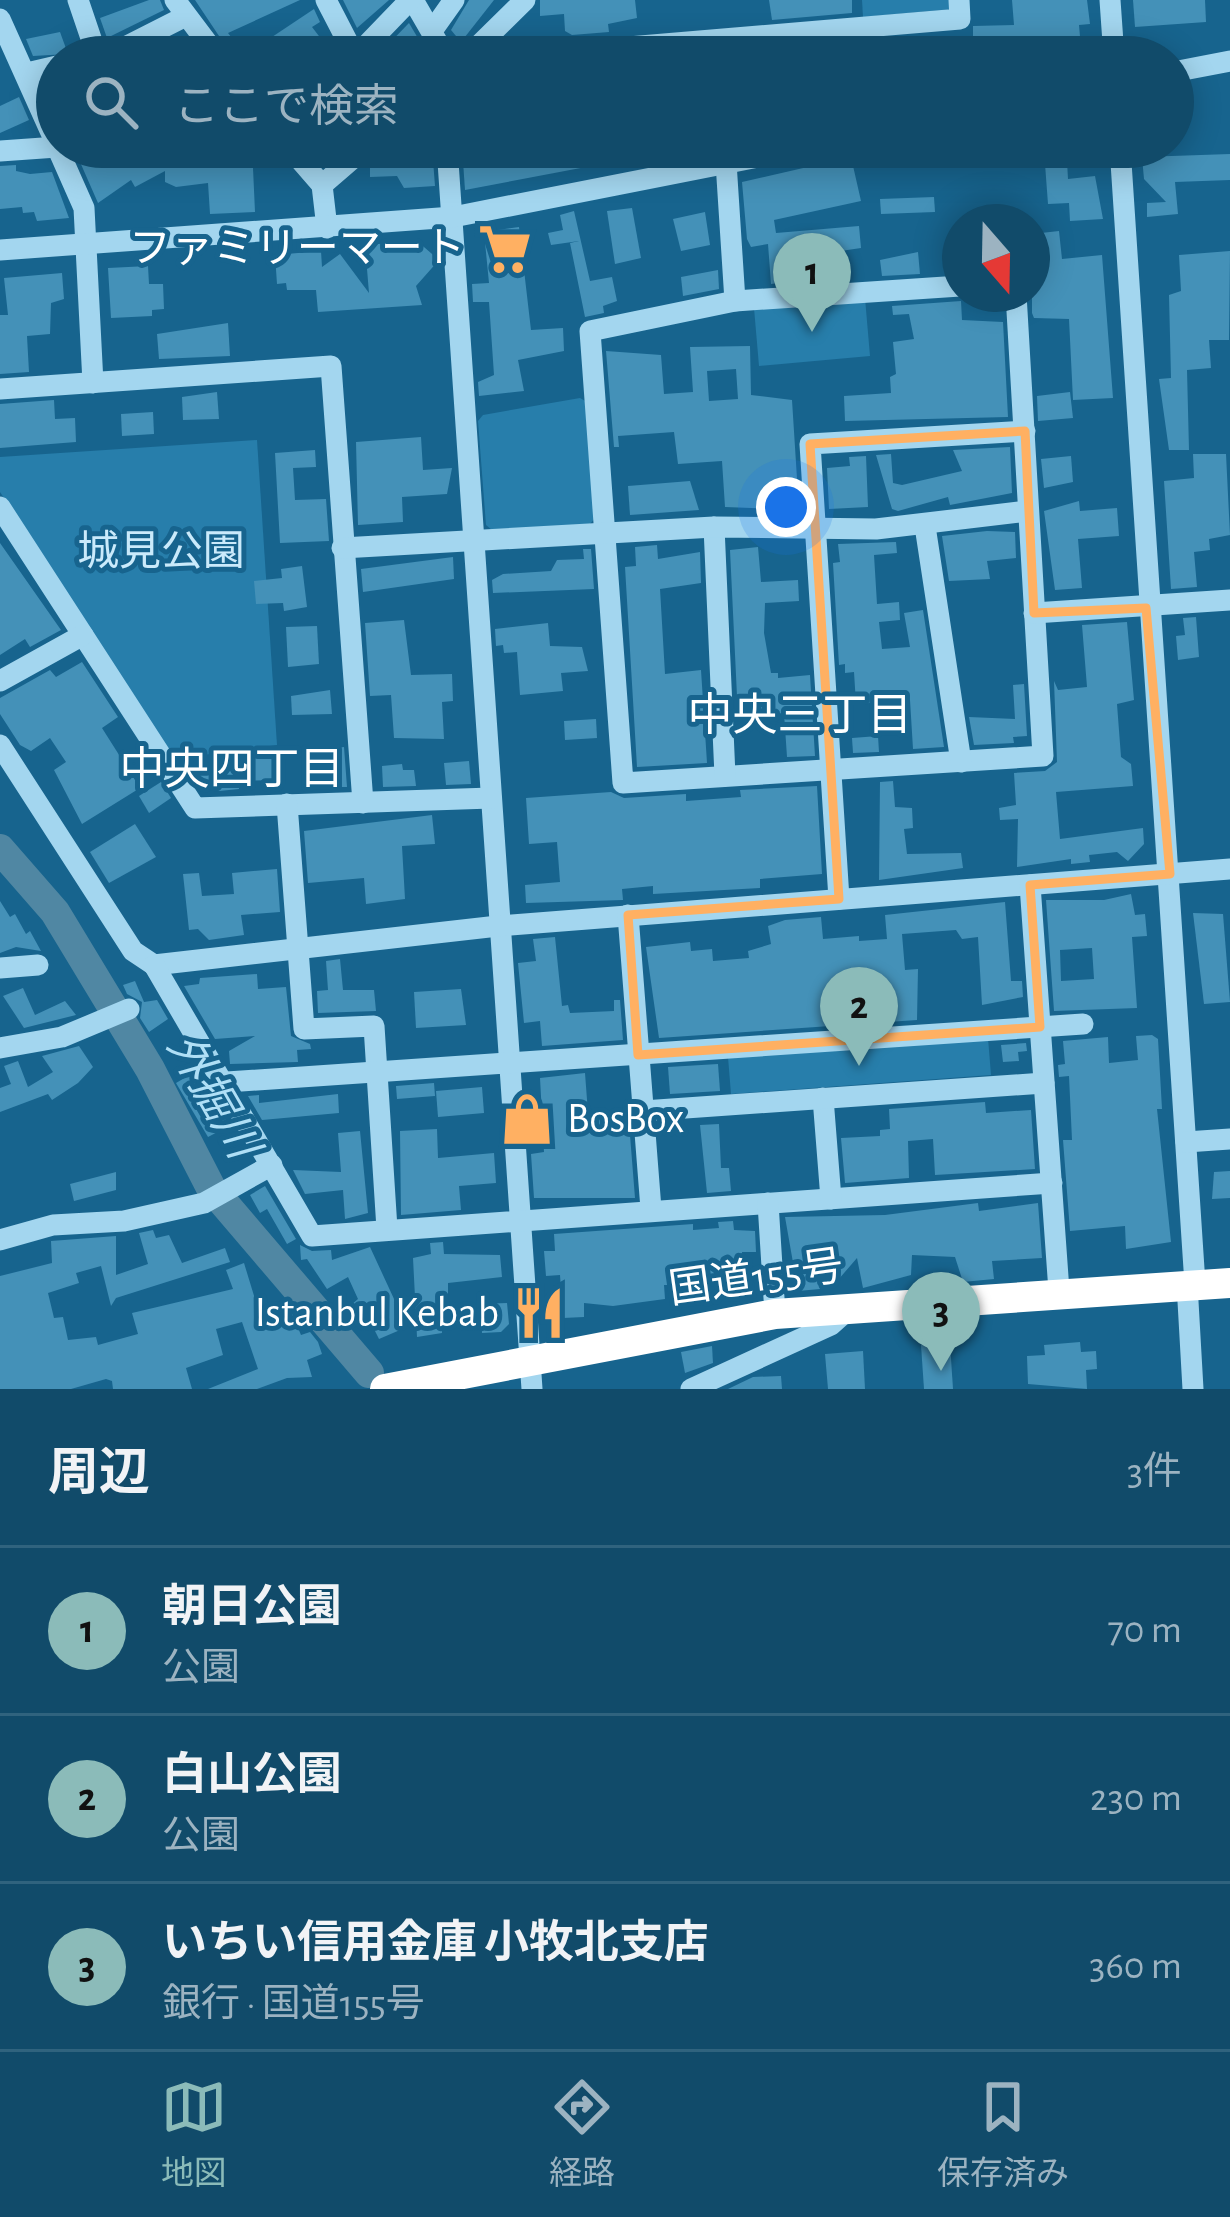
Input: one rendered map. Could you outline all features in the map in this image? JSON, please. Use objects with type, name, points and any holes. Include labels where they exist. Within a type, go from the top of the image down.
[{"type":"highway","name":"国道155号","points":[[385,1389],[530,1374],[775,1314],[1211,1284]]},
{"type":"street","points":[[78,0],[97,36]]},
{"type":"street","points":[[326,0],[344,36]]},
{"type":"street","points":[[376,36],[411,0],[435,36]]},
{"type":"street","points":[[432,31],[454,0]]},
{"type":"street","points":[[489,36],[524,0]]},
{"type":"street","points":[[823,36],[960,19],[959,0]]},
{"type":"street","points":[[1110,0],[1113,36]]},
{"type":"street","points":[[137,36],[181,8],[202,36]]},
{"type":"street","points":[[0,20],[36,95]]},
{"type":"street","points":[[1194,68],[1230,61]]},
{"type":"street","points":[[27,73],[36,71]]},
{"type":"street","points":[[0,151],[36,148]]},
{"type":"street","points":[[66,168],[84,208],[93,383]]},
{"type":"street","points":[[308,168],[322,185],[327,228]]},
{"type":"street","points":[[322,185],[342,168]]},
{"type":"street","points":[[449,168],[530,1374]]},
{"type":"street","points":[[0,250],[453,217],[668,168]]},
{"type":"street","points":[[726,168],[736,301]]},
{"type":"street","points":[[1121,168],[1146,608],[1170,874],[1186,1142],[1211,1284],[1193,1389]]},
{"type":"street","points":[[942,287],[736,301],[590,331],[623,783],[1043,756],[1017,312]]},
{"type":"street","points":[[0,389],[331,366],[363,803]]},
{"type":"street","points":[[839,899],[810,444],[1024,431]]},
{"type":"street","points":[[0,507],[195,808],[491,798]]},
{"type":"street","points":[[342,548],[714,527],[925,526],[1028,511]]},
{"type":"street","points":[[925,526],[961,762]]},
{"type":"street","points":[[714,527],[725,776]]},
{"type":"street","points":[[1034,613],[1230,600]]},
{"type":"street","points":[[0,681],[83,634]]},
{"type":"street","points":[[0,745],[133,952],[154,965],[227,1082],[312,1236],[1052,1183]]},
{"type":"street","points":[[287,804],[304,1029],[374,1026],[387,1229]]},
{"type":"street","points":[[154,965],[498,926],[1230,869]]},
{"type":"street","points":[[1030,885],[1059,1291]]},
{"type":"street","points":[[628,915],[651,1209]]},
{"type":"street","points":[[0,968],[38,965]]},
{"type":"street","points":[[0,1048],[62,1037],[129,1009]]},
{"type":"street","points":[[227,1082],[1083,1024]]},
{"type":"street","points":[[643,1111],[1044,1083]]},
{"type":"street","points":[[823,1098],[831,1198]]},
{"type":"street","points":[[1186,1142],[1230,1139]]},
{"type":"street","points":[[0,1240],[52,1225],[124,1222],[204,1203],[272,1165]]},
{"type":"street","points":[[768,1203],[775,1314]]},
{"type":"street","points":[[691,1389],[831,1325],[852,1306]]},
{"type":"highlighted area","points":[[1025,431],[1034,613],[1146,608],[1170,874],[1030,885],[1040,1027],[638,1055],[628,915],[839,899],[810,444]]},
{"type":"green space","points":[[862,0],[953,0],[953,9],[863,17]]},
{"type":"green space","points":[[865,298],[870,356],[759,366],[754,308]]},
{"type":"green space","points":[[580,398],[587,402],[595,518],[590,524],[492,530],[486,525],[478,421],[483,415]]},
{"type":"green space","name":"城見公園","points":[[257,440],[277,745],[174,759],[0,492],[0,457]]},
{"type":"green space","points":[[988,1038],[991,1075],[731,1094],[728,1057]]},
{"type":"building","points":[[149,0],[160,0],[164,10],[111,36],[106,36],[100,18]]},
{"type":"building","points":[[195,0],[300,0],[228,33],[230,36],[219,36]]},
{"type":"building","points":[[343,0],[389,0],[357,28]]},
{"type":"building","points":[[469,0],[494,0],[466,36],[456,36],[451,30]]},
{"type":"building","points":[[540,0],[635,0],[637,18],[608,24],[609,32],[572,35],[565,31],[564,14],[540,16]]},
{"type":"building","points":[[769,0],[852,0],[852,13],[772,20]]},
{"type":"building","points":[[1012,0],[1087,0],[1090,24],[1079,25],[1080,36],[973,36],[973,26],[1014,25]]},
{"type":"building","points":[[1133,0],[1205,0],[1206,22],[1135,27]]},
{"type":"building","points":[[314,9],[320,22],[312,27],[319,36],[274,36]]},
{"type":"building","points":[[409,23],[417,36],[396,36]]},
{"type":"building","points":[[36,37],[36,56],[33,56],[26,39]]},
{"type":"building","points":[[19,97],[29,120],[0,133],[0,106]]},
{"type":"building","points":[[1230,154],[1230,180],[1175,182],[1178,214],[1147,217],[1147,203],[1166,202],[1144,179],[1143,168],[1194,168],[1194,155]]},
{"type":"building","points":[[16,165],[16,171],[30,174],[52,172],[69,218],[37,221],[34,212],[23,213],[22,207],[0,209],[0,166]]},
{"type":"building","points":[[83,168],[253,168],[255,212],[210,214],[208,183],[176,187],[165,182],[165,171],[135,187],[131,180],[98,203]]},
{"type":"building","points":[[370,168],[434,168],[435,186],[404,188],[397,176],[370,177]]},
{"type":"building","points":[[463,168],[581,168],[465,190]]},
{"type":"building","points":[[803,168],[854,168],[861,201],[774,220],[776,233],[859,226],[861,248],[787,259],[788,282],[771,284],[768,244],[751,247],[747,239],[742,182]]},
{"type":"building","points":[[1045,168],[1067,168],[1068,179],[1095,176],[1103,219],[1070,221],[1069,203],[1048,204]]},
{"type":"building","points":[[934,197],[935,212],[881,214],[880,199]]},
{"type":"building","points":[[632,208],[641,258],[615,264],[607,211]]},
{"type":"building","points":[[574,211],[590,281],[612,277],[617,301],[603,306],[604,313],[585,317],[570,243],[579,241],[551,245],[548,233],[563,230],[560,215]]},
{"type":"building","points":[[705,212],[710,245],[681,251],[673,219]]},
{"type":"building","points":[[519,227],[531,330],[563,328],[564,351],[518,360],[524,391],[479,396],[478,382],[494,375],[489,302],[473,302],[472,284],[489,283],[484,232]]},
{"type":"building","points":[[1059,231],[1062,259],[1102,255],[1113,398],[1073,400],[1069,319],[1034,318],[1032,313],[1050,312],[1050,232]]},
{"type":"building","points":[[417,241],[439,260],[416,286],[422,305],[318,312],[316,290],[287,290],[286,283],[277,284],[275,255],[321,251],[322,267],[340,254],[369,293],[365,245]]},
{"type":"building","points":[[1230,251],[1229,340],[1209,340],[1211,368],[1187,370],[1189,450],[1169,450],[1159,379],[1171,378],[1169,295],[1181,291],[1179,255]]},
{"type":"building","points":[[918,252],[920,274],[882,276],[880,260]]},
{"type":"building","points":[[148,266],[149,284],[163,284],[164,309],[152,310],[152,316],[111,318],[108,268]]},
{"type":"building","points":[[718,270],[719,289],[683,296],[681,277]]},
{"type":"building","points":[[62,273],[64,299],[51,303],[50,334],[27,336],[29,372],[0,374],[0,315],[8,315],[4,278]]},
{"type":"building","points":[[942,302],[942,312],[962,312],[962,320],[1003,322],[1008,417],[845,421],[844,396],[891,393],[890,377],[896,374],[893,342],[914,339],[909,314],[893,315],[892,306]]},
{"type":"building","points":[[228,323],[230,356],[159,359],[157,334]]},
{"type":"building","points":[[750,346],[751,395],[792,400],[799,510],[725,507],[722,461],[678,464],[674,432],[618,436],[619,447],[614,447],[606,351],[661,355],[664,394],[693,392],[690,347]],"holes":[[[736,369],[738,399],[709,401],[707,371]]]},
{"type":"building","points":[[217,392],[219,419],[183,420],[182,397]]},
{"type":"building","points":[[1070,392],[1073,418],[1038,421],[1037,396]]},
{"type":"building","points":[[54,400],[55,419],[75,418],[76,442],[0,448],[0,404]]},
{"type":"building","points":[[153,412],[154,434],[122,436],[121,414]]},
{"type":"building","points":[[421,437],[423,470],[452,468],[447,494],[402,497],[403,522],[358,525],[356,442]]},
{"type":"building","points":[[1010,447],[1012,493],[950,505],[948,497],[898,511],[892,509],[876,455],[891,454],[893,483],[902,485],[962,471],[953,450]]},
{"type":"building","points":[[315,450],[316,467],[293,468],[295,500],[326,499],[329,541],[280,543],[275,453]]},
{"type":"building","points":[[1193,454],[1226,454],[1230,535],[1209,539],[1210,550],[1194,552],[1197,587],[1171,589],[1164,481],[1194,478]]},
{"type":"building","points":[[866,456],[868,507],[829,509],[827,468],[850,466],[849,457]]},
{"type":"building","points":[[1071,456],[1073,482],[1044,488],[1041,459]]},
{"type":"building","points":[[690,481],[699,510],[630,515],[628,486]]},
{"type":"building","points":[[1079,501],[1080,511],[1117,508],[1119,536],[1078,539],[1082,588],[1055,590],[1044,511]]},
{"type":"building","points":[[1015,532],[1016,558],[987,561],[990,579],[949,581],[942,536]]},
{"type":"building","points":[[896,542],[897,553],[874,555],[877,604],[899,602],[900,620],[879,622],[882,649],[910,647],[904,613],[923,610],[944,747],[913,749],[910,700],[856,704],[854,672],[845,673],[845,664],[839,665],[833,563],[840,562],[838,544]]},
{"type":"building","points":[[0,543],[61,630],[30,647],[25,639],[0,655]]},
{"type":"building","points":[[657,545],[658,559],[700,552],[701,583],[660,589],[665,674],[701,670],[707,763],[637,767],[625,567],[636,566],[635,547]]},
{"type":"building","points":[[758,547],[761,582],[798,580],[799,601],[765,603],[764,633],[771,673],[778,673],[778,678],[810,675],[815,756],[787,757],[784,713],[738,717],[730,550]]},
{"type":"building","points":[[583,549],[591,549],[594,589],[493,593],[492,580],[503,574],[551,571],[557,560],[584,559]]},
{"type":"building","points":[[453,557],[454,579],[363,592],[361,569]]},
{"type":"building","points":[[302,566],[307,607],[284,611],[283,603],[256,604],[254,581],[282,578],[281,569]]},
{"type":"building","points":[[1196,617],[1199,657],[1178,660],[1176,636],[1185,635],[1183,618]]},
{"type":"building","points":[[404,620],[411,675],[452,674],[453,701],[442,702],[444,739],[394,738],[391,695],[370,696],[365,623]]},
{"type":"building","points":[[1127,622],[1134,700],[1117,704],[1121,757],[1131,764],[1133,786],[1056,792],[1060,839],[1143,828],[1144,844],[1128,861],[1117,852],[1089,855],[1090,862],[1071,864],[1071,859],[1017,867],[1018,819],[1000,820],[999,808],[1016,805],[1014,773],[1045,771],[1057,762],[1054,681],[1058,690],[1087,687],[1082,625]]},
{"type":"building","points":[[548,623],[550,646],[582,647],[588,671],[561,673],[563,691],[520,695],[517,652],[504,653],[503,645],[496,646],[495,629]]},
{"type":"building","points":[[317,626],[319,664],[288,667],[286,627]]},
{"type":"building","points":[[82,662],[118,717],[102,728],[140,788],[82,824],[54,770],[66,762],[50,738],[31,751],[20,745],[0,714],[0,698],[50,670],[56,677]]},
{"type":"building","points":[[1024,684],[1027,736],[1013,737],[1014,743],[974,745],[969,717],[1015,719],[1013,685]]},
{"type":"building","points":[[330,690],[332,714],[292,715],[291,696]]},
{"type":"building","points":[[596,719],[597,738],[565,740],[564,721]]},
{"type":"building","points":[[878,736],[879,752],[853,753],[852,738]]},
{"type":"building","points":[[344,747],[347,787],[324,787],[321,764],[330,763],[328,749]]},
{"type":"building","points":[[277,753],[279,780],[238,781],[239,789],[219,791],[197,783],[196,769],[231,766],[231,756]]},
{"type":"building","points":[[469,761],[471,784],[446,785],[444,763]]},
{"type":"building","points":[[402,764],[403,770],[414,770],[416,786],[383,787],[382,766]]},
{"type":"building","points":[[893,781],[895,807],[912,808],[913,828],[904,829],[907,854],[961,853],[963,868],[879,880],[880,782]]},
{"type":"building","points":[[161,782],[171,798],[149,813],[139,796]]},
{"type":"building","points":[[817,786],[822,874],[760,879],[760,888],[653,894],[653,886],[622,889],[623,900],[526,903],[525,885],[560,882],[557,842],[529,844],[526,798],[611,792],[624,798],[686,794],[686,801],[741,797],[740,790]]},
{"type":"building","points":[[432,815],[435,844],[402,846],[405,899],[366,904],[364,878],[308,883],[304,831]]},
{"type":"building","points":[[135,824],[156,857],[109,883],[90,852]]},
{"type":"building","points":[[277,869],[280,912],[241,915],[244,935],[209,940],[198,929],[189,930],[183,874],[199,873],[202,896],[234,894],[232,873]]},
{"type":"building","points":[[1131,894],[1135,915],[1145,914],[1147,936],[1132,937],[1137,1008],[1054,1011],[1046,900],[1104,900]],"holes":[[[1092,948],[1094,979],[1061,981],[1060,950]]]},
{"type":"building","points":[[0,901],[10,917],[15,914],[26,934],[30,931],[41,951],[16,947],[0,953]]},
{"type":"building","points":[[1005,902],[1011,981],[1022,981],[1023,997],[982,1005],[978,937],[962,939],[956,930],[902,934],[905,970],[918,969],[917,1020],[659,1038],[646,947],[690,942],[691,951],[712,949],[713,961],[749,958],[748,951],[771,944],[768,926],[785,920],[821,917],[823,939],[887,939],[885,915]]},
{"type":"building","points":[[1193,913],[1223,914],[1230,1002],[1204,1004]]},
{"type":"building","points":[[555,937],[562,1006],[568,1005],[570,1013],[614,1011],[614,1000],[620,1000],[623,1040],[542,1046],[540,1021],[524,1023],[518,963],[536,961],[533,939]]},
{"type":"building","points":[[340,959],[343,990],[374,990],[376,1011],[318,1013],[317,991],[328,990],[326,961]]},
{"type":"building","points":[[257,974],[258,989],[286,987],[291,1036],[310,1044],[311,1049],[297,1050],[298,1062],[230,1064],[229,1051],[255,1036],[215,1039],[184,986],[199,984],[200,978]]},
{"type":"building","points":[[135,981],[144,1002],[157,1000],[168,1019],[149,1032],[140,1018],[142,1002],[127,994],[123,985]]},
{"type":"building","points":[[23,988],[35,1015],[65,1001],[76,1015],[24,1028],[3,996]]},
{"type":"building","points":[[461,989],[466,1025],[416,1028],[414,992]]},
{"type":"building","points":[[1136,1036],[1158,1039],[1162,1109],[1157,1109],[1171,1242],[1126,1249],[1125,1226],[1070,1231],[1063,1140],[1072,1140],[1069,1076],[1059,1077],[1058,1065],[1065,1064],[1063,1041],[1108,1037],[1109,1063],[1138,1060]]},
{"type":"building","points":[[1026,1043],[1027,1051],[1018,1052],[1019,1061],[1003,1062],[1001,1045]]},
{"type":"building","points":[[79,1046],[93,1067],[78,1083],[52,1100],[48,1094],[0,1112],[0,1088],[11,1084],[4,1066],[18,1061],[28,1087],[53,1072],[42,1056]]},
{"type":"building","points":[[718,1064],[720,1091],[670,1094],[668,1067]]},
{"type":"building","points":[[198,1070],[229,1126],[208,1137],[176,1083]]},
{"type":"building","points":[[585,1073],[588,1113],[628,1110],[635,1198],[534,1198],[531,1154],[544,1152],[540,1078]]},
{"type":"building","points":[[434,1083],[435,1096],[397,1099],[396,1086]]},
{"type":"building","points":[[482,1087],[484,1113],[438,1117],[436,1091]]},
{"type":"building","points":[[338,1094],[339,1113],[262,1120],[248,1096],[259,1095],[259,1103]]},
{"type":"building","points":[[985,1102],[986,1113],[1031,1110],[1035,1169],[935,1175],[933,1139],[908,1141],[909,1178],[845,1183],[841,1138],[880,1136],[880,1130],[890,1129],[889,1109]]},
{"type":"building","points":[[719,1124],[721,1168],[729,1168],[731,1191],[707,1193],[700,1125]]},
{"type":"building","points":[[437,1129],[438,1158],[494,1153],[496,1183],[459,1186],[461,1210],[401,1215],[400,1131]]},
{"type":"building","points":[[360,1131],[368,1213],[345,1219],[343,1190],[305,1194],[293,1170],[341,1172],[338,1133]]},
{"type":"building","points":[[1230,1171],[1230,1198],[1212,1199],[1214,1172]]},
{"type":"building","points":[[116,1172],[116,1190],[74,1201],[70,1184]]},
{"type":"building","points":[[265,1186],[296,1239],[287,1244],[267,1209],[260,1213],[250,1195]]},
{"type":"building","points":[[978,1203],[979,1211],[1038,1203],[1042,1258],[992,1261],[994,1279],[963,1282],[955,1257],[912,1255],[911,1275],[863,1288],[857,1258],[838,1280],[818,1263],[820,1289],[798,1291],[785,1217],[885,1215]]},
{"type":"building","points":[[733,1221],[734,1230],[755,1231],[756,1252],[742,1252],[745,1285],[664,1285],[665,1299],[613,1306],[584,1303],[584,1317],[563,1318],[560,1275],[546,1276],[544,1251],[555,1251],[554,1234],[693,1224],[693,1230],[719,1228],[718,1222]]},
{"type":"building","points":[[153,1230],[156,1238],[169,1235],[182,1263],[225,1248],[230,1262],[116,1298],[111,1306],[101,1266],[76,1273],[79,1283],[48,1293],[54,1318],[63,1317],[68,1340],[96,1337],[98,1345],[138,1334],[132,1313],[233,1289],[226,1270],[244,1263],[262,1322],[291,1311],[301,1335],[310,1332],[318,1342],[322,1354],[307,1360],[312,1377],[287,1378],[257,1389],[208,1389],[258,1369],[242,1322],[216,1329],[223,1355],[186,1368],[192,1389],[113,1389],[112,1381],[106,1379],[71,1389],[0,1389],[0,1276],[52,1263],[51,1241],[116,1236],[116,1275],[148,1264],[139,1233]]},
{"type":"building","points":[[443,1242],[444,1254],[500,1255],[502,1277],[448,1283],[448,1311],[440,1311],[442,1333],[417,1337],[413,1258],[431,1254],[430,1243]]},
{"type":"building","points":[[300,1245],[312,1251],[331,1250],[332,1260],[370,1247],[407,1327],[379,1339],[368,1317],[358,1327],[344,1311],[358,1299],[348,1277],[327,1289],[307,1259],[301,1260]]},
{"type":"building","points":[[507,1303],[509,1324],[501,1332],[482,1333],[480,1304]]},
{"type":"building","points":[[1080,1342],[1081,1352],[1096,1351],[1097,1369],[1086,1370],[1087,1389],[1028,1384],[1027,1356],[1045,1355],[1044,1345]]},
{"type":"building","points":[[950,1343],[953,1389],[924,1389],[921,1345]]},
{"type":"building","points":[[712,1346],[713,1363],[685,1373],[681,1352]]},
{"type":"building","points":[[863,1351],[865,1389],[828,1389],[825,1354]]},
{"type":"building","points":[[781,1376],[782,1389],[728,1389],[753,1377]]},
{"type":"waterway","name":"外掘川","points":[[0,849],[55,912],[150,1069],[211,1188],[369,1373]]},
{"type":"place","name":"ファミリーマート","points":[[505,249]]},
{"type":"place","name":"朝日公園","points":[[812,332]]},
{"type":"place","name":"白山公園","points":[[859,1066]]},
{"type":"place","name":"BosBox","points":[[527,1119]]},
{"type":"place","name":"Istanbul Kebab","points":[[539,1313]]},
{"type":"place","name":"いちい信用金庫 小牧北支店","points":[[941,1371]]},
{"type":"district","name":"中央三丁目","points":[[800,716]]},
{"type":"district","name":"中央四丁目","points":[[232,770]]}]
